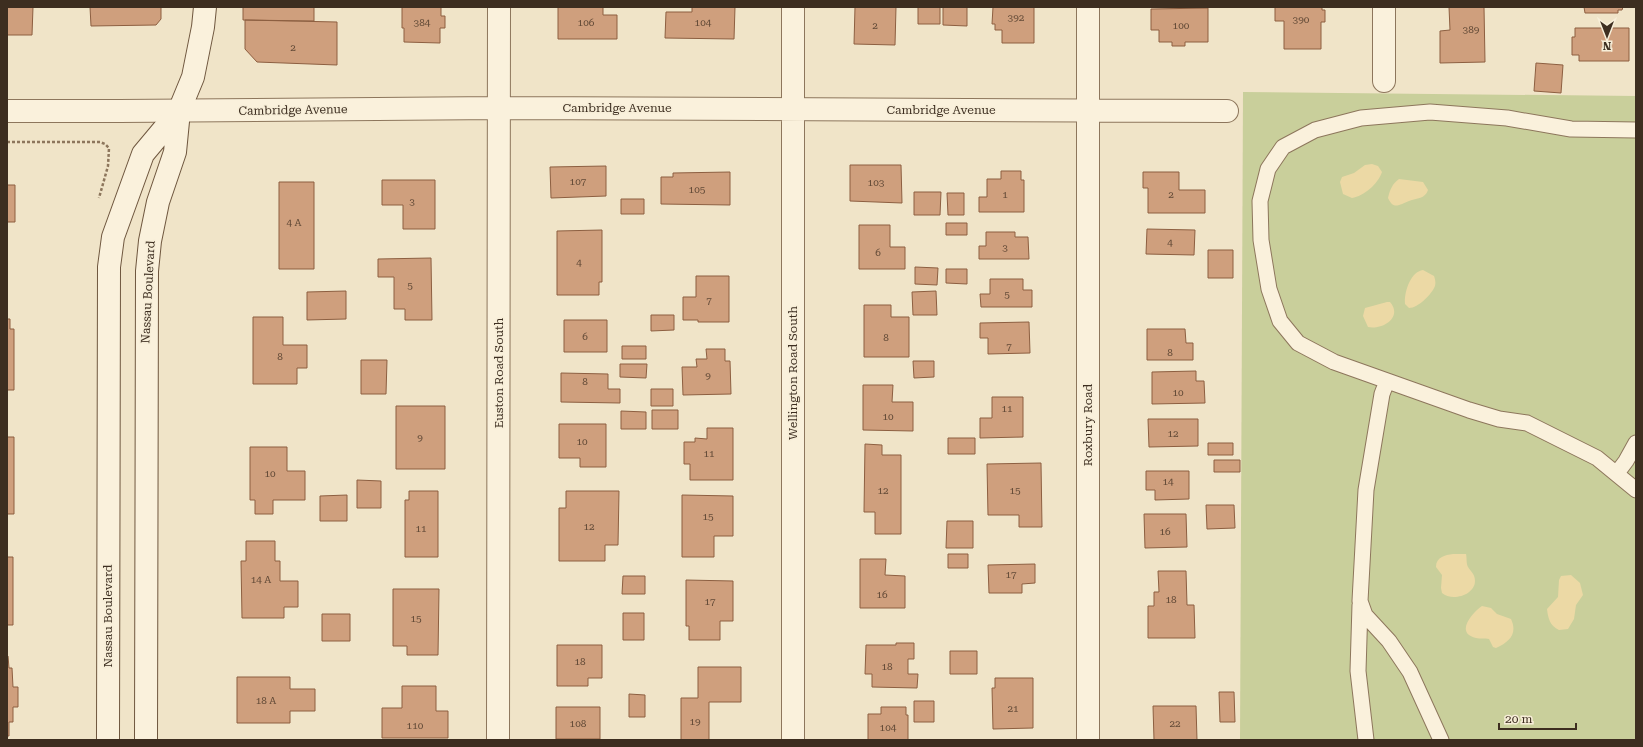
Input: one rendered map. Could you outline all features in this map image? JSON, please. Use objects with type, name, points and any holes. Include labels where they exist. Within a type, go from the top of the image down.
[{"type":"street","points":[[179,111],[193,77],[203,27],[205,7]]},
{"type":"street","name":"Euston Road South","points":[[498,740],[499,7]]},
{"type":"street","name":"Wellington Road South","points":[[793,7],[793,740]]},
{"type":"street","name":"Roxbury Road","points":[[1088,7],[1088,740]]},
{"type":"street","points":[[1384,7],[1384,81]]},
{"type":"street","name":"Cambridge Avenue","points":[[7,111],[499,108],[1227,111]]},
{"type":"street","name":"Nassau Boulevard","points":[[108,740],[109,267],[113,237],[143,154],[179,111]]},
{"type":"street","name":"Nassau Boulevard","points":[[146,740],[147,271],[150,241],[158,202],[175,152],[179,111]]},
{"type":"lane","points":[[1636,130],[1571,129],[1507,118],[1430,112],[1361,118],[1315,130],[1283,147],[1268,169],[1260,201],[1261,240],[1269,289],[1280,321],[1298,343],[1334,362],[1469,410],[1499,419],[1527,423],[1597,458],[1636,490]]},
{"type":"lane","points":[[1366,740],[1358,671],[1366,490],[1382,394],[1388,381]]},
{"type":"lane","points":[[1617,473],[1636,443]]},
{"type":"lane","points":[[1360,601],[1365,615],[1389,641],[1410,672],[1441,740]]},
{"type":"green space","points":[[1243,92],[1636,96],[1636,740],[1240,740]]},
{"type":"sand","points":[[1372,164],[1378,166],[1382,172],[1374,185],[1357,197],[1352,198],[1343,194],[1340,182],[1342,177],[1354,173],[1365,165]]},
{"type":"sand","points":[[1399,179],[1423,182],[1428,190],[1427,193],[1423,197],[1397,206],[1393,204],[1388,198],[1392,187]]},
{"type":"sand","points":[[1423,270],[1434,276],[1435,286],[1424,300],[1416,306],[1409,308],[1405,304],[1407,289],[1411,279],[1418,272]]},
{"type":"sand","points":[[1390,302],[1394,313],[1390,321],[1380,326],[1368,327],[1363,316],[1365,308]]},
{"type":"sand","points":[[1453,554],[1466,554],[1467,565],[1475,579],[1474,586],[1471,590],[1462,596],[1457,597],[1446,596],[1442,593],[1442,575],[1436,567],[1439,559]]},
{"type":"sand","points":[[1571,575],[1580,583],[1583,595],[1576,605],[1574,619],[1568,629],[1559,630],[1553,626],[1550,621],[1547,609],[1558,597],[1559,580],[1561,576]]},
{"type":"sand","points":[[1482,606],[1491,608],[1497,614],[1511,619],[1513,624],[1513,633],[1511,637],[1505,643],[1496,648],[1493,647],[1489,639],[1476,638],[1466,632],[1467,622],[1470,617]]},
{"type":"building","points":[[7,7],[33,7],[32,35],[7,35]]},
{"type":"building","points":[[90,7],[161,7],[161,19],[156,25],[91,26]]},
{"type":"building","points":[[243,7],[314,7],[314,21],[243,20]]},
{"type":"building","points":[[402,7],[441,7],[441,16],[445,16],[445,28],[440,28],[440,43],[404,42]]},
{"type":"building","points":[[558,7],[603,7],[603,15],[617,15],[617,39],[558,39]]},
{"type":"building","points":[[692,7],[735,7],[734,39],[665,38],[666,12],[692,12]]},
{"type":"building","points":[[855,7],[896,7],[895,45],[854,44]]},
{"type":"building","points":[[918,7],[940,7],[940,24],[918,24]]},
{"type":"building","points":[[943,7],[967,7],[967,26],[943,25]]},
{"type":"building","points":[[993,7],[1034,7],[1034,43],[1002,43],[1002,30],[995,30],[995,24],[992,24]]},
{"type":"building","points":[[1275,7],[1322,7],[1322,10],[1325,10],[1325,22],[1321,22],[1321,49],[1284,49],[1284,21],[1275,21]]},
{"type":"building","points":[[1449,7],[1484,7],[1485,62],[1440,63],[1440,31],[1450,30]]},
{"type":"building","points":[[1584,7],[1623,7],[1622,10],[1618,10],[1618,13],[1585,13]]},
{"type":"building","points":[[1208,8],[1208,42],[1185,42],[1185,46],[1172,46],[1172,42],[1159,42],[1159,30],[1151,30],[1151,9]]},
{"type":"building","points":[[245,20],[337,22],[337,65],[257,62],[245,49]]},
{"type":"building","points":[[1575,28],[1629,28],[1629,61],[1579,61],[1579,55],[1572,55],[1572,37],[1575,37]]},
{"type":"building","points":[[1536,63],[1563,65],[1561,93],[1534,91]]},
{"type":"building","points":[[850,165],[901,165],[902,203],[850,201]]},
{"type":"building","points":[[606,166],[606,196],[551,198],[550,167]]},
{"type":"building","points":[[1001,171],[1021,171],[1021,180],[1024,180],[1024,212],[979,212],[979,197],[987,197],[987,179],[1001,179]]},
{"type":"building","points":[[730,172],[730,205],[661,204],[661,177],[673,177],[673,173]]},
{"type":"building","points":[[1143,172],[1179,172],[1179,190],[1205,190],[1205,213],[1148,213],[1148,188],[1143,188]]},
{"type":"building","points":[[382,180],[435,180],[435,229],[403,229],[403,205],[382,205]]},
{"type":"building","points":[[279,182],[314,182],[314,269],[279,269]]},
{"type":"building","points":[[7,185],[15,185],[15,222],[7,222]]},
{"type":"building","points":[[914,192],[941,192],[940,215],[914,215]]},
{"type":"building","points":[[947,193],[964,193],[964,215],[948,215]]},
{"type":"building","points":[[621,199],[644,199],[644,214],[621,214]]},
{"type":"building","points":[[946,223],[967,223],[967,235],[946,235]]},
{"type":"building","points":[[859,225],[890,225],[890,247],[905,247],[905,269],[859,269]]},
{"type":"building","points":[[1147,229],[1195,230],[1194,255],[1146,254]]},
{"type":"building","points":[[602,230],[602,282],[599,282],[599,295],[557,295],[557,231]]},
{"type":"building","points":[[986,232],[1015,232],[1015,237],[1028,237],[1029,259],[979,259],[979,246],[986,246]]},
{"type":"building","points":[[1208,250],[1233,250],[1233,278],[1208,278]]},
{"type":"building","points":[[431,258],[432,320],[405,320],[405,309],[394,309],[394,277],[378,277],[378,259]]},
{"type":"building","points":[[915,267],[938,268],[937,285],[915,284]]},
{"type":"building","points":[[946,269],[967,269],[967,284],[946,283]]},
{"type":"building","points":[[696,276],[729,276],[729,322],[698,322],[698,320],[683,320],[683,297],[696,297]]},
{"type":"building","points":[[990,279],[1023,279],[1023,290],[1032,290],[1032,307],[981,307],[980,294],[990,294]]},
{"type":"building","points":[[346,291],[346,319],[307,320],[307,292]]},
{"type":"building","points":[[936,291],[937,315],[913,315],[912,292]]},
{"type":"building","points":[[864,305],[891,305],[891,317],[909,317],[909,357],[864,357]]},
{"type":"building","points":[[651,315],[674,315],[674,330],[651,331]]},
{"type":"building","points":[[253,317],[283,317],[283,345],[307,345],[307,368],[297,368],[297,384],[253,384]]},
{"type":"building","points":[[7,319],[10,319],[10,329],[14,329],[14,390],[7,390]]},
{"type":"building","points":[[564,320],[607,320],[607,352],[564,352]]},
{"type":"building","points":[[1029,322],[1030,353],[988,354],[988,338],[980,338],[980,323]]},
{"type":"building","points":[[1147,329],[1185,329],[1186,343],[1193,343],[1193,360],[1147,360]]},
{"type":"building","points":[[622,346],[646,346],[646,359],[622,359]]},
{"type":"building","points":[[706,349],[725,349],[725,361],[730,361],[731,394],[683,395],[682,367],[697,367],[696,359],[707,359]]},
{"type":"building","points":[[361,360],[387,360],[386,394],[361,394]]},
{"type":"building","points":[[913,361],[934,361],[934,377],[914,378]]},
{"type":"building","points":[[620,364],[647,364],[646,378],[620,377]]},
{"type":"building","points":[[1196,371],[1196,381],[1204,381],[1205,403],[1152,404],[1152,372]]},
{"type":"building","points":[[561,373],[608,374],[608,389],[620,389],[620,403],[561,402]]},
{"type":"building","points":[[863,385],[893,385],[892,402],[913,402],[913,431],[863,430]]},
{"type":"building","points":[[651,389],[673,389],[673,406],[651,406]]},
{"type":"building","points":[[992,397],[1023,397],[1023,437],[980,438],[980,418],[992,418]]},
{"type":"building","points":[[396,406],[445,406],[445,469],[396,469]]},
{"type":"building","points":[[652,410],[678,410],[678,429],[652,429]]},
{"type":"building","points":[[621,411],[646,412],[646,429],[621,429]]},
{"type":"building","points":[[1148,419],[1198,419],[1198,446],[1149,447]]},
{"type":"building","points":[[559,424],[606,424],[606,467],[580,467],[580,458],[559,458]]},
{"type":"building","points":[[707,428],[733,428],[733,480],[690,480],[690,464],[684,464],[684,442],[695,442],[695,438],[707,439]]},
{"type":"building","points":[[7,437],[14,437],[14,514],[7,514]]},
{"type":"building","points":[[948,438],[975,438],[975,454],[948,454]]},
{"type":"building","points":[[1208,443],[1233,443],[1233,455],[1208,455]]},
{"type":"building","points":[[865,444],[882,445],[882,455],[901,455],[901,534],[875,534],[875,512],[864,512]]},
{"type":"building","points":[[250,447],[287,447],[287,471],[305,471],[305,500],[273,500],[273,514],[255,514],[255,500],[250,500]]},
{"type":"building","points":[[1214,460],[1240,460],[1240,472],[1214,472]]},
{"type":"building","points":[[1041,463],[1042,527],[1019,527],[1019,515],[988,515],[987,464]]},
{"type":"building","points":[[1146,471],[1189,471],[1189,499],[1155,500],[1155,490],[1146,490]]},
{"type":"building","points":[[357,480],[381,481],[381,508],[357,508]]},
{"type":"building","points":[[409,491],[438,491],[438,557],[405,557],[405,500],[409,500]]},
{"type":"building","points":[[566,491],[619,491],[618,545],[605,545],[605,561],[559,561],[559,508],[566,508]]},
{"type":"building","points":[[347,495],[347,521],[320,521],[320,496]]},
{"type":"building","points":[[682,495],[733,496],[733,536],[714,536],[714,557],[682,557]]},
{"type":"building","points":[[1206,505],[1234,505],[1235,528],[1207,529]]},
{"type":"building","points":[[1144,514],[1186,514],[1187,547],[1145,548]]},
{"type":"building","points":[[947,521],[973,521],[973,548],[946,548]]},
{"type":"building","points":[[246,541],[275,541],[275,561],[280,561],[280,581],[298,581],[298,607],[284,607],[284,618],[242,618],[241,561],[246,561]]},
{"type":"building","points":[[948,554],[968,554],[968,568],[948,568]]},
{"type":"building","points":[[7,557],[13,557],[13,625],[7,625]]},
{"type":"building","points":[[860,559],[886,559],[885,575],[905,576],[905,608],[860,608]]},
{"type":"building","points":[[1035,564],[1035,583],[1022,584],[1022,593],[989,593],[988,565]]},
{"type":"building","points":[[1158,571],[1186,571],[1187,605],[1194,605],[1195,638],[1148,638],[1148,606],[1154,606],[1154,592],[1159,592]]},
{"type":"building","points":[[623,576],[645,576],[645,594],[622,594]]},
{"type":"building","points":[[686,580],[733,581],[733,621],[720,621],[720,640],[689,640],[689,626],[686,626]]},
{"type":"building","points":[[393,589],[439,589],[438,655],[407,655],[407,646],[393,646]]},
{"type":"building","points":[[623,613],[644,613],[644,640],[623,640]]},
{"type":"building","points":[[322,614],[350,614],[350,641],[322,641]]},
{"type":"building","points":[[896,643],[914,643],[914,659],[908,659],[908,674],[918,674],[917,688],[872,687],[872,674],[865,674],[866,645],[896,645]]},
{"type":"building","points":[[557,645],[602,645],[602,678],[588,678],[588,686],[557,686]]},
{"type":"building","points":[[950,651],[977,651],[977,674],[950,674]]},
{"type":"building","points":[[7,656],[9,668],[12,668],[13,687],[18,687],[18,707],[13,707],[13,722],[9,722],[9,736],[7,736]]},
{"type":"building","points":[[698,667],[741,667],[741,702],[709,702],[709,740],[681,740],[681,698],[698,698]]},
{"type":"building","points":[[237,677],[290,677],[290,689],[315,689],[315,711],[290,711],[290,723],[237,723]]},
{"type":"building","points":[[995,678],[1033,678],[1033,728],[993,729],[992,688],[995,688]]},
{"type":"building","points":[[402,686],[436,686],[436,711],[448,711],[448,738],[382,738],[382,708],[402,708]]},
{"type":"building","points":[[1219,692],[1234,692],[1235,722],[1220,722]]},
{"type":"building","points":[[629,694],[645,695],[645,717],[629,717]]},
{"type":"building","points":[[914,701],[934,701],[934,722],[914,722]]},
{"type":"building","points":[[1153,706],[1196,706],[1197,740],[1154,740]]},
{"type":"building","points":[[556,707],[600,707],[600,739],[556,739]]},
{"type":"building","points":[[881,707],[906,707],[906,715],[908,715],[908,740],[868,740],[868,714],[881,714]]}]
